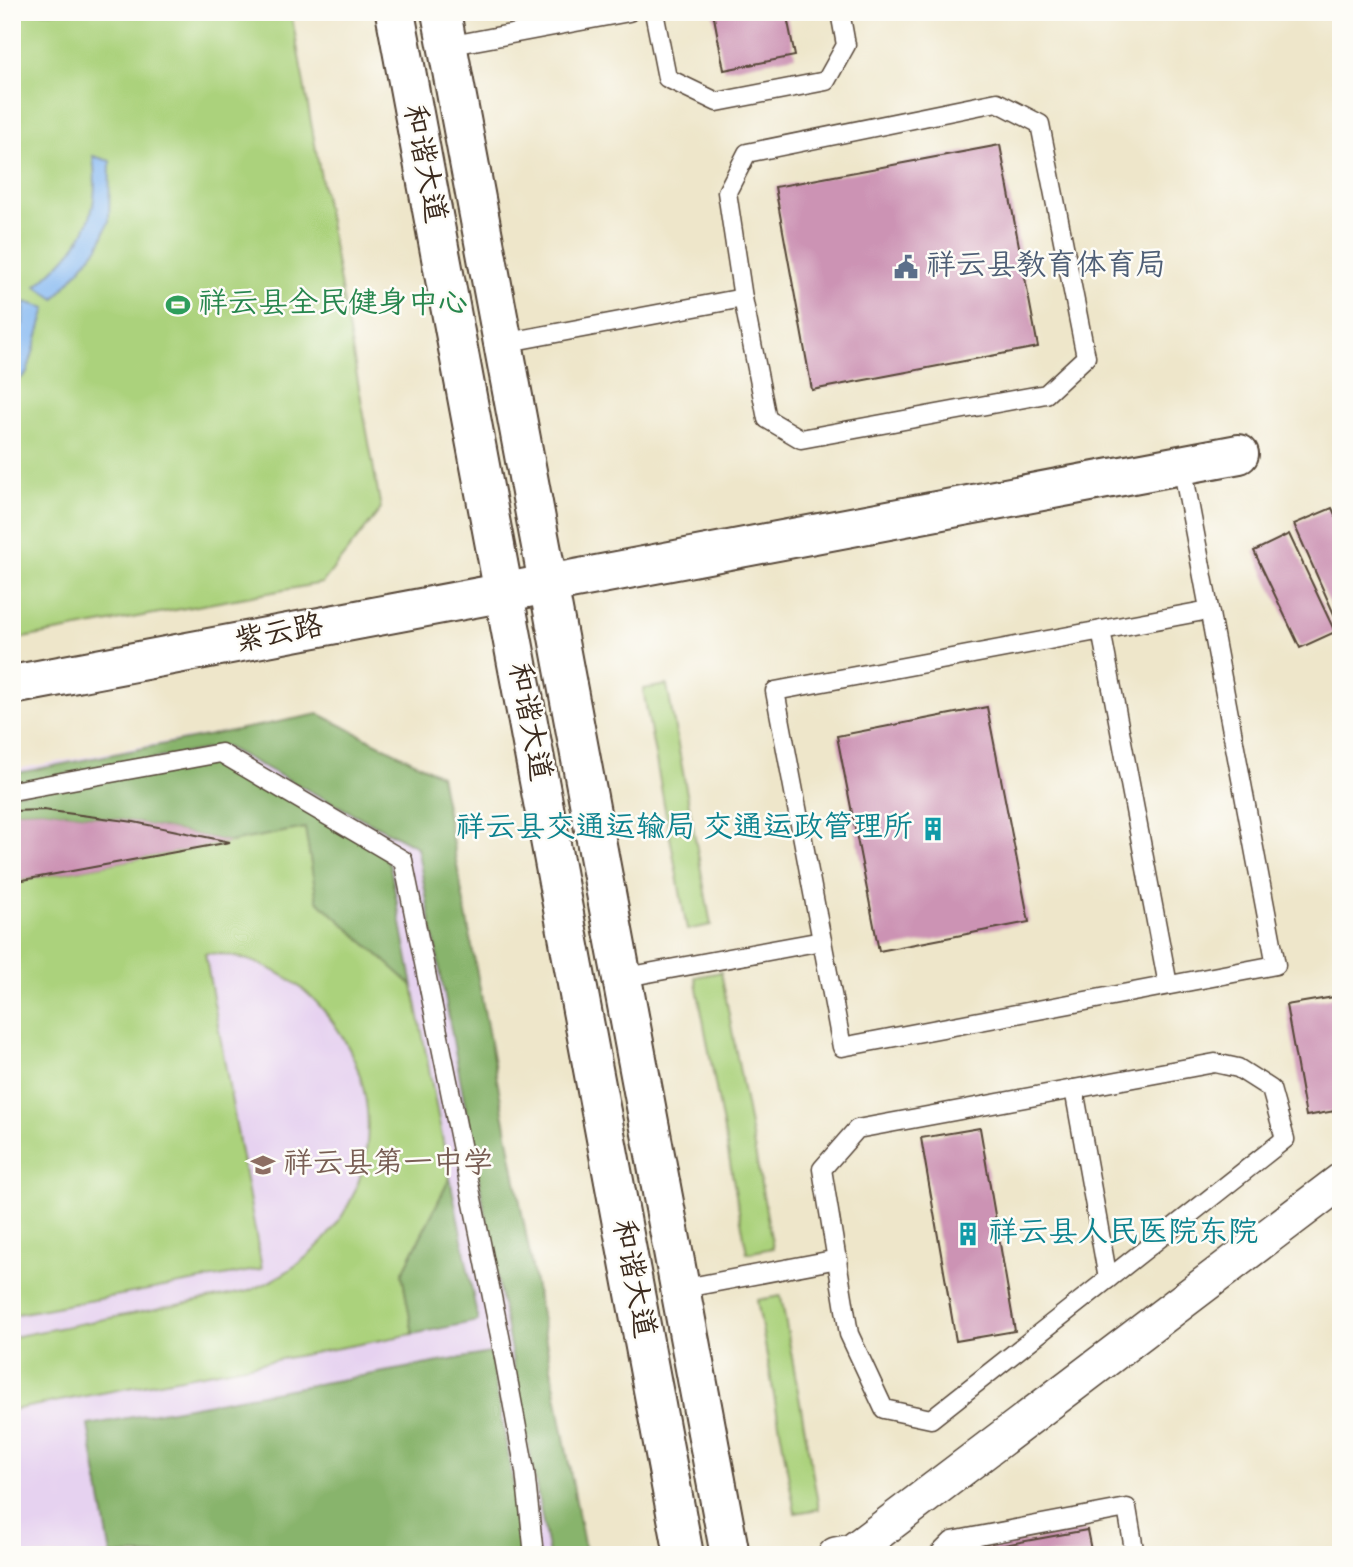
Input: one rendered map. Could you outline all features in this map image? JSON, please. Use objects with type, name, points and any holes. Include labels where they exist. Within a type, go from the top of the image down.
[{"type":"main road","name":"和谐大道","points":[[395,12],[684,1555]]},
{"type":"main road","name":"和谐大道","points":[[444,29],[730,1555]]},
{"type":"main road","name":"紫云路","points":[[12,685],[1239,454]]},
{"type":"street","points":[[836,1555],[852,1552],[1341,1181]]},
{"type":"lane","points":[[444,29],[629,12]]},
{"type":"lane","points":[[654,12],[667,78],[717,102],[826,81],[846,45],[840,12]]},
{"type":"lane","points":[[997,102],[1040,124],[1086,357],[1046,394],[801,439],[767,419],[744,298],[727,192],[747,153],[997,102]]},
{"type":"lane","points":[[503,343],[744,298]]},
{"type":"lane","points":[[1182,465],[1276,965],[842,1047],[775,691],[1209,610]]},
{"type":"lane","points":[[1101,630],[1168,985]]},
{"type":"lane","points":[[12,791],[221,753],[403,860],[500,1336],[525,1471],[534,1555]]},
{"type":"lane","points":[[621,978],[822,941]]},
{"type":"lane","points":[[1215,1063],[1238,1068],[1271,1089],[1285,1139],[931,1419],[884,1409],[849,1334],[838,1259],[822,1169],[857,1129],[1215,1063]]},
{"type":"lane","points":[[1074,1088],[1108,1279]]},
{"type":"lane","points":[[680,1289],[838,1259]]},
{"type":"lane","points":[[938,1555],[952,1541],[1126,1508],[1135,1555]]},
{"type":"shaded area","name":"祥云县第一中学","points":[[319,714],[440,775],[586,1555],[12,1555],[12,770]]},
{"type":"green space","name":"祥云县全民健身中心","points":[[12,12],[291,12],[381,509],[322,583],[12,640]]},
{"type":"green space","points":[[667,685],[711,925],[687,930],[643,689]]},
{"type":"green space","points":[[319,714],[440,775],[586,1555],[549,1555],[417,847],[224,746],[12,784],[12,774]]},
{"type":"green space","points":[[215,760],[229,764],[381,852],[390,866],[413,986],[317,900],[305,828],[230,842],[134,822],[43,810],[12,811],[12,794]]},
{"type":"green space","points":[[305,828],[317,900],[413,986],[450,1178],[402,1274],[413,1334],[12,1410],[12,1337],[249,1291],[289,1270],[322,1242],[346,1209],[362,1171],[368,1132],[364,1091],[350,1051],[325,1012],[300,988],[271,969],[239,958],[205,953],[262,1269],[12,1315],[12,882]]},
{"type":"green space","points":[[721,972],[773,1248],[747,1253],[695,977]]},
{"type":"green space","points":[[450,1178],[478,1321],[413,1334],[402,1274]]},
{"type":"green space","points":[[781,1296],[819,1509],[795,1513],[757,1300]]},
{"type":"green space","points":[[490,1353],[526,1555],[111,1555],[88,1425]]},
{"type":"water","points":[[93,156],[110,161],[109,221],[99,246],[55,299],[36,286],[66,257],[85,229],[94,197]]},
{"type":"water","points":[[25,302],[46,308],[27,373],[12,386],[12,353],[23,322]]},
{"type":"building","points":[[713,12],[786,12],[795,56],[724,70]]},
{"type":"building","name":"祥云县教育体育局","points":[[1000,145],[1038,347],[812,390],[775,187]]},
{"type":"building","points":[[1332,508],[1341,528],[1341,630],[1294,524]]},
{"type":"building","points":[[1289,534],[1335,632],[1300,648],[1254,551]]},
{"type":"building","name":"祥云县交通运输局 交通运政管理所","points":[[987,707],[1029,922],[879,951],[837,736]]},
{"type":"building","points":[[43,810],[134,822],[230,842],[12,882],[12,811]]},
{"type":"building","points":[[1334,997],[1341,1032],[1341,1110],[1306,1116],[1286,1005]]},
{"type":"building","name":"祥云县人民医院东院","points":[[980,1128],[1015,1331],[956,1341],[921,1138]]},
{"type":"building","points":[[1087,1530],[1092,1555],[988,1555],[987,1548]]},
{"type":"place","name":"祥云县教育体育局","points":[[906,267]]},
{"type":"place","name":"祥云县全民健身中心","points":[[178,305]]},
{"type":"place","name":"祥云县交通运输局 交通运政管理所","points":[[933,829]]},
{"type":"place","name":"祥云县第一中学","points":[[263,1165]]},
{"type":"place","name":"祥云县人民医院东院","points":[[968,1234]]}]
